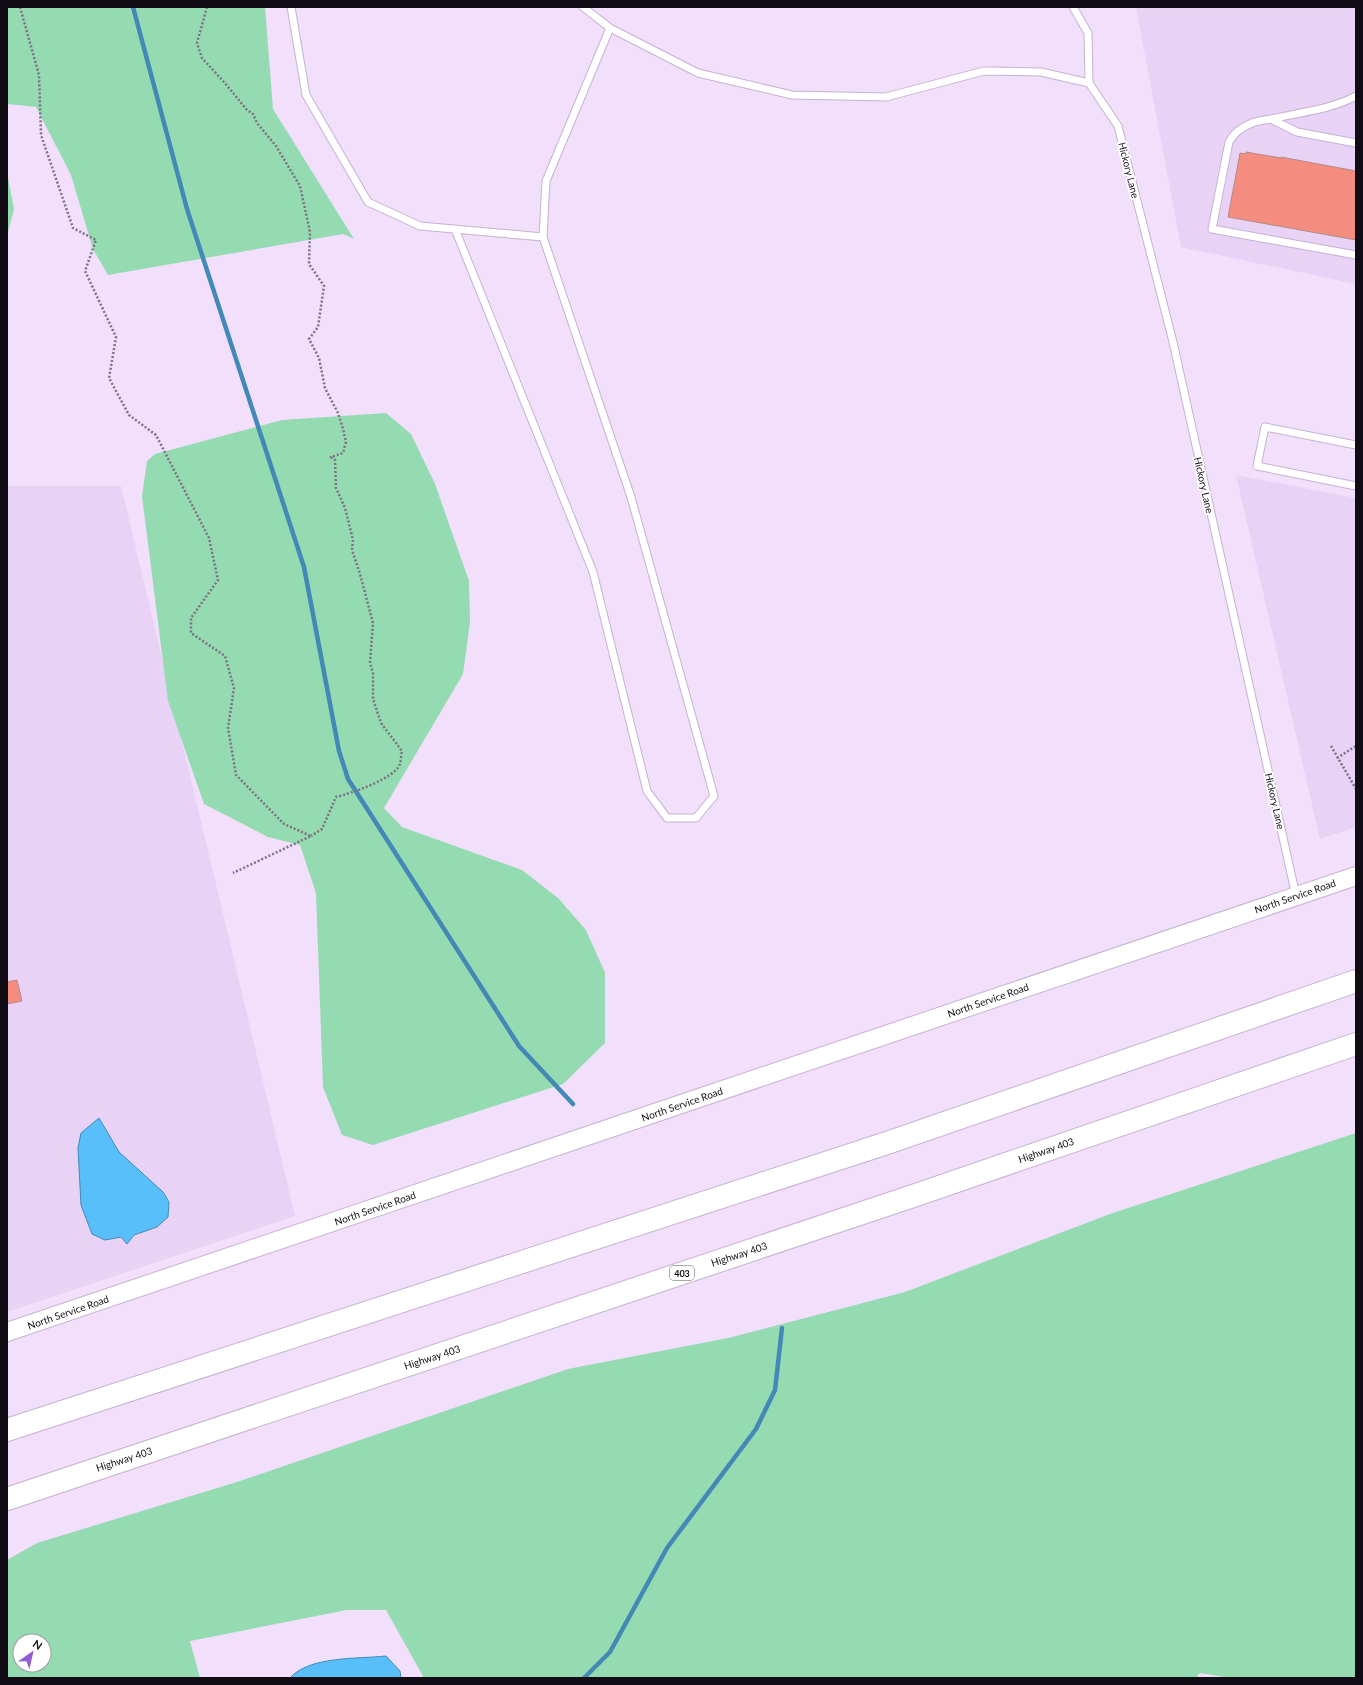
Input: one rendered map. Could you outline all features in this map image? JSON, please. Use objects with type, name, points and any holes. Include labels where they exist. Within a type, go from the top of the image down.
[{"type":"highway","points":[[7,1430],[887,1143],[1356,981]]},
{"type":"highway","name":"Highway 403","points":[[7,1498],[908,1197],[1356,1044]]},
{"type":"street","name":"North Service Road","points":[[7,1332],[1356,876]]},
{"type":"lane","points":[[291,7],[306,95],[368,202],[420,226],[543,237]]},
{"type":"lane","points":[[583,7],[610,28],[698,73],[792,95],[886,97],[984,71],[1041,72],[1089,82],[1088,33],[1073,7]]},
{"type":"lane","points":[[455,229],[593,572],[647,791],[668,818],[696,818],[714,796],[631,497],[543,237],[546,181],[610,28]]},
{"type":"lane","name":"Hickory Lane","points":[[1089,82],[1118,126],[1172,342],[1296,896]]},
{"type":"lane","points":[[1356,96],[1338,104],[1254,122],[1241,128],[1233,134],[1229,142],[1212,229],[1356,255]]},
{"type":"lane","points":[[1271,119],[1297,132],[1356,143]]},
{"type":"lane","points":[[1356,445],[1265,427],[1257,466],[1356,486]]},
{"type":"path","points":[[20,7],[39,76],[41,135],[73,228],[96,240],[85,271],[116,336],[110,378],[128,415],[156,434],[209,538],[218,580],[191,618],[191,633],[225,656],[234,688],[228,728],[236,775],[284,824],[311,836]]},
{"type":"path","points":[[207,7],[197,43],[202,58],[247,110],[253,114],[257,123],[276,146],[300,186],[310,232],[309,264],[324,286],[318,327],[309,339],[319,358],[325,388],[338,413],[346,442],[343,453],[331,457],[335,460],[336,488],[345,508],[353,540],[352,550],[373,623],[370,663],[373,673],[372,699],[381,724],[402,751],[400,765],[387,777],[336,797],[322,829],[311,836],[233,873]]},
{"type":"path","points":[[1331,746],[1356,789]]},
{"type":"path","points":[[1337,758],[1356,746]]},
{"type":"shaded area","points":[[1136,7],[1356,7],[1356,284],[1181,247]]},
{"type":"shaded area","points":[[1236,475],[1356,498],[1356,827],[1320,839]]},
{"type":"shaded area","points":[[7,486],[121,486],[295,1216],[7,1312]]},
{"type":"green space","points":[[7,7],[265,7],[273,109],[354,239],[343,234],[108,275],[93,249],[71,175],[36,107],[7,104]]},
{"type":"green space","points":[[7,172],[14,209],[7,236]]},
{"type":"green space","points":[[386,413],[411,434],[435,484],[469,581],[470,622],[463,674],[384,808],[402,827],[522,870],[558,898],[586,930],[605,973],[605,1043],[563,1084],[373,1145],[342,1135],[323,1087],[316,893],[300,845],[268,837],[204,804],[168,701],[142,496],[147,461],[155,454],[282,420]]},
{"type":"green space","points":[[1356,1133],[1356,1678],[1230,1678],[1200,1673],[1196,1678],[424,1678],[386,1610],[347,1610],[190,1641],[200,1678],[7,1678],[7,1560],[37,1543],[237,1482],[568,1369],[728,1338],[905,1292],[1110,1214]]},
{"type":"water","points":[[99,1118],[119,1152],[163,1192],[169,1202],[168,1217],[157,1227],[134,1235],[127,1244],[121,1237],[105,1240],[92,1234],[81,1205],[78,1148],[81,1133]]},
{"type":"water","points":[[386,1656],[400,1671],[401,1678],[290,1678],[298,1671],[321,1662],[348,1658]]},
{"type":"building","points":[[1246,152],[1356,171],[1356,240],[1228,217],[1240,153],[1246,154]]},
{"type":"building","points":[[17,980],[22,1001],[7,1004],[7,982]]},
{"type":"waterway","points":[[133,7],[187,209],[304,567],[339,751],[348,779],[519,1046],[573,1104]]},
{"type":"waterway","points":[[584,1678],[610,1652],[667,1548],[756,1429],[775,1390],[782,1328]]}]
